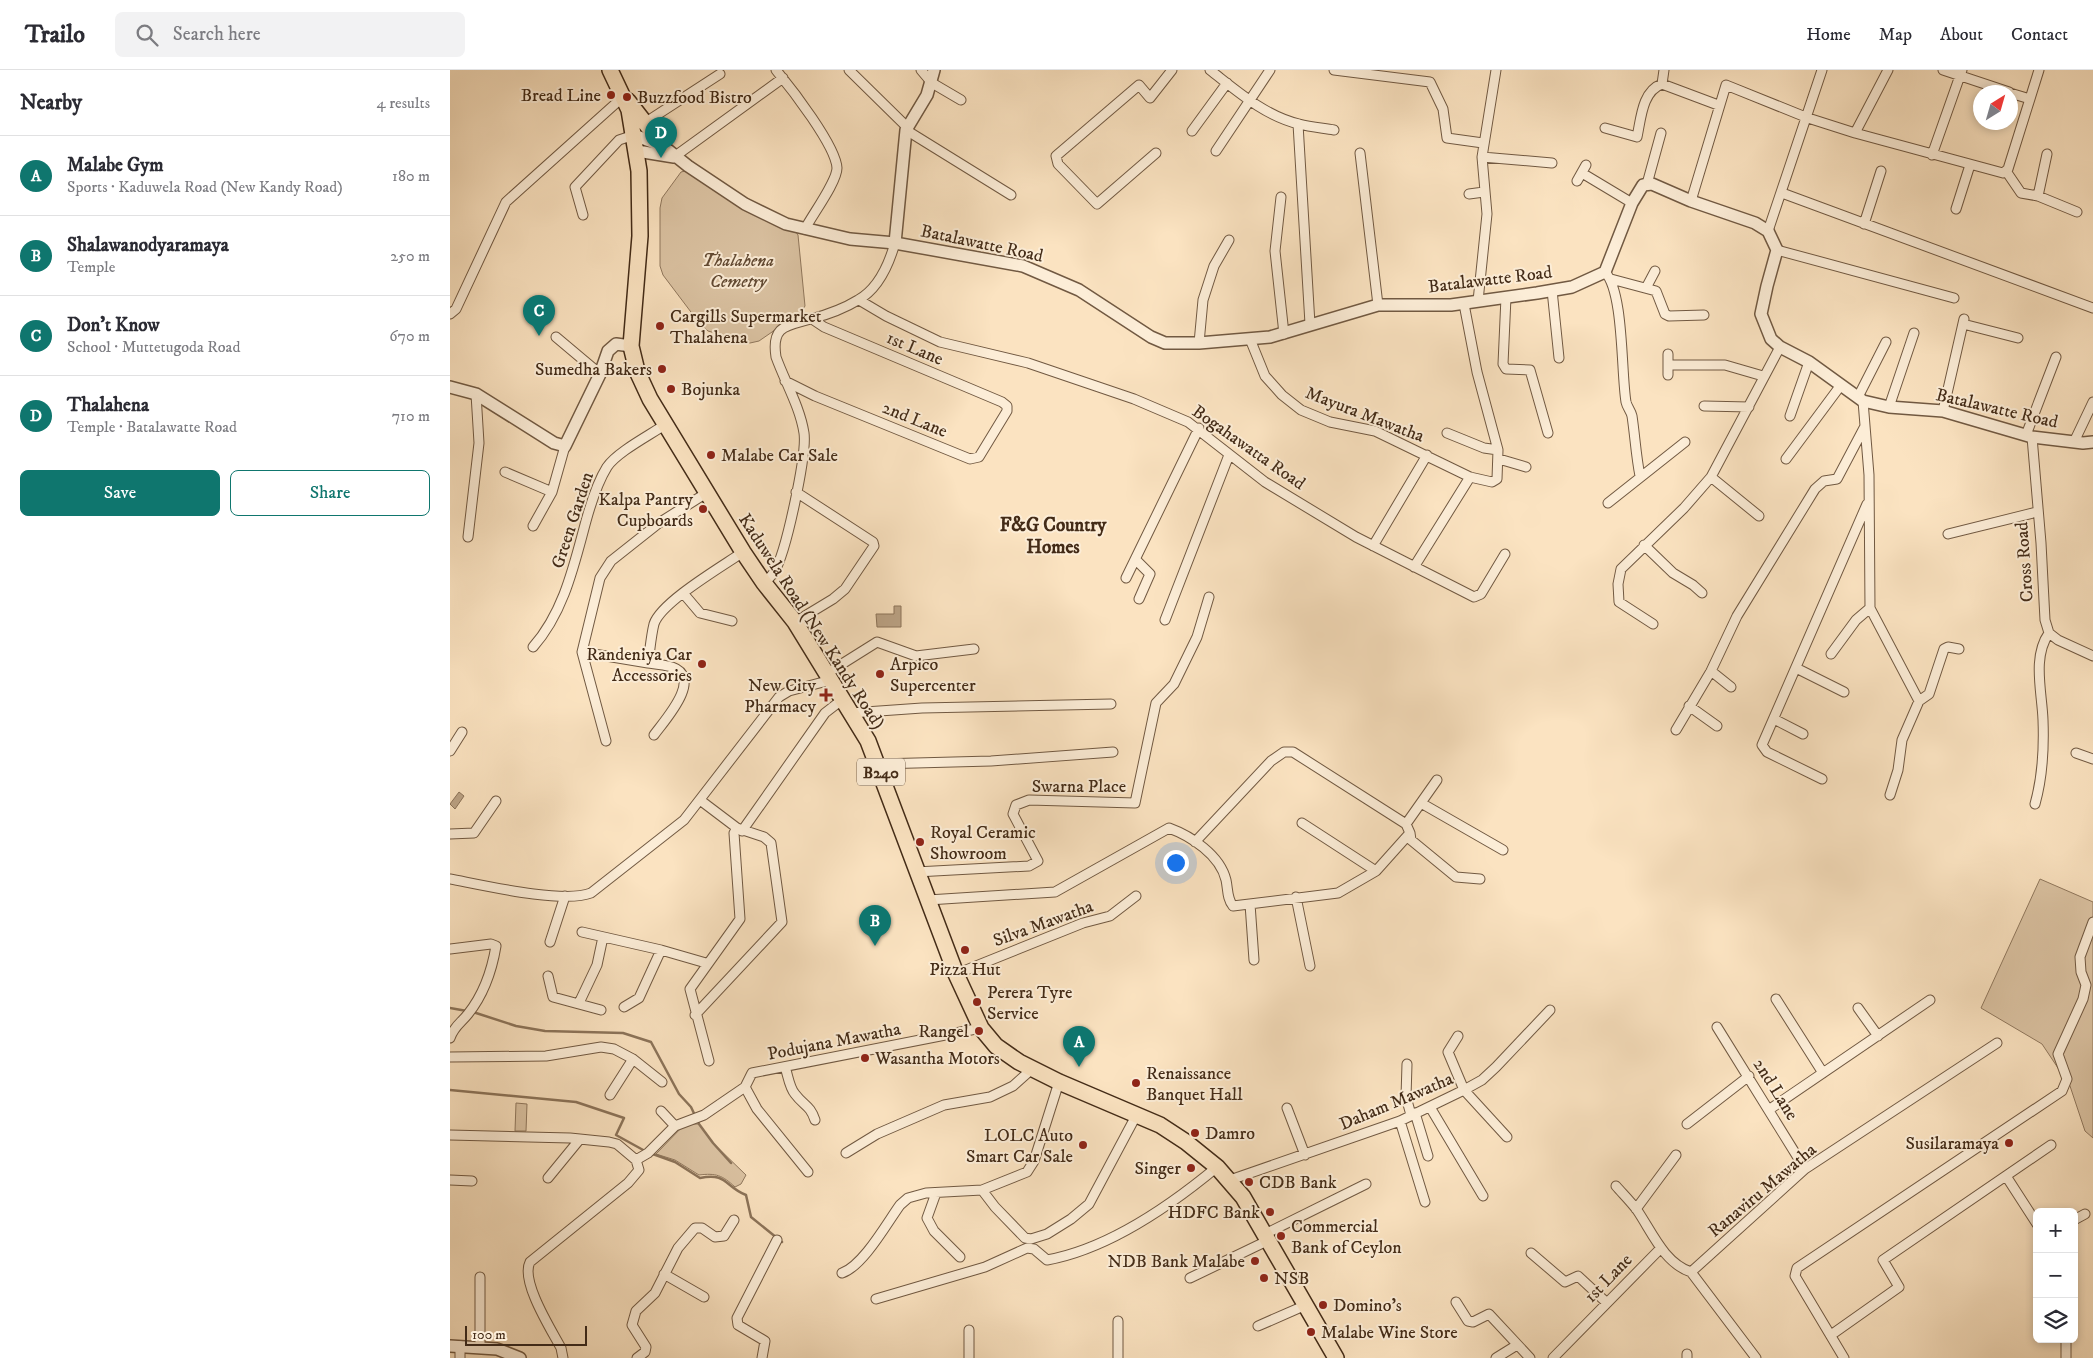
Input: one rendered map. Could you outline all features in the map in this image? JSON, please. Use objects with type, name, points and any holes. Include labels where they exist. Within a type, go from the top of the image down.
[{"type":"main road","name":"Kaduwela Road (New Kandy Road)","points":[[610,70],[624,96],[637,151],[640,236],[631,346],[643,384],[744,552],[764,583],[795,622],[843,699],[878,764],[916,872],[956,974],[981,1028],[1005,1054],[1059,1082],[1160,1125],[1186,1142],[1217,1167],[1230,1180],[1267,1237],[1306,1304],[1330,1356]]},
{"type":"main road","points":[[624,96],[663,146]]},
{"type":"street","points":[[776,70],[833,152],[837,168],[831,184],[804,229]]},
{"type":"street","points":[[849,70],[906,128],[1011,195]]},
{"type":"street","points":[[921,70],[932,83],[961,100]]},
{"type":"street","points":[[764,583],[775,572],[786,542],[804,453],[804,434],[799,414],[776,358],[774,348],[777,334],[787,324],[812,319],[859,300],[880,279],[895,243],[906,128],[927,95],[932,83],[934,70]]},
{"type":"street","points":[[1156,153],[1097,204],[1058,164],[1056,156],[1139,85],[1150,98],[1172,70]]},
{"type":"street","points":[[1210,70],[1250,101],[1269,112],[1298,124],[1334,130]]},
{"type":"street","points":[[1216,152],[1270,70]]},
{"type":"street","points":[[1334,70],[1364,72],[1430,82],[1444,109],[1447,138],[1483,143]]},
{"type":"street","points":[[1478,302],[1487,214],[1482,158],[1483,143],[1496,70]]},
{"type":"street","points":[[1662,84],[1664,70]]},
{"type":"street","points":[[1768,231],[1808,118],[1822,70]]},
{"type":"street","points":[[1855,134],[1888,70]]},
{"type":"street","points":[[1943,70],[1960,73],[1990,85]]},
{"type":"street","points":[[1691,201],[1718,105],[1726,85],[1808,118],[1855,134],[1993,172],[2003,173],[2008,169],[2039,70]]},
{"type":"street","points":[[1932,155],[1960,73]]},
{"type":"street","points":[[646,122],[720,74]]},
{"type":"street","points":[[637,151],[674,156],[783,78]]},
{"type":"street","points":[[1192,131],[1227,83]]},
{"type":"street","points":[[1604,128],[1637,137],[1648,93],[1653,87],[1662,84],[1718,105]]},
{"type":"street","points":[[2018,95],[2030,99]]},
{"type":"street","points":[[450,314],[456,309],[506,202],[624,96]]},
{"type":"street","points":[[1298,124],[1310,324]]},
{"type":"street","points":[[1640,476],[1631,413],[1626,403],[1623,345],[1608,275],[1632,203],[1640,190],[1647,184],[1661,134]]},
{"type":"street","points":[[583,215],[575,187],[619,140],[634,135],[663,146]]},
{"type":"street","name":"Batalawatte Road","points":[[663,146],[674,156],[754,210],[804,229],[850,239],[895,243],[1023,266],[1079,290],[1151,337],[1165,343],[1199,343],[1284,334],[1310,324],[1378,305],[1464,304],[1572,287],[1608,275]]},
{"type":"street","points":[[1360,153],[1378,305]]},
{"type":"street","points":[[2038,196],[2046,154]]},
{"type":"street","points":[[1482,158],[1552,163]]},
{"type":"street","points":[[1956,209],[1970,165]]},
{"type":"street","points":[[1864,224],[1881,171]]},
{"type":"street","points":[[2006,171],[2021,193],[2038,196],[2077,212]]},
{"type":"street","points":[[1582,173],[1632,203]]},
{"type":"street","points":[[1647,184],[1652,184],[1691,201],[1755,223],[1768,231],[1777,250],[1954,298]]},
{"type":"street","points":[[1469,194],[1484,192]]},
{"type":"street","points":[[1782,193],[2093,308]]},
{"type":"street","points":[[1282,197],[1275,251],[1284,334]]},
{"type":"street","points":[[1199,343],[1203,300],[1214,266],[1229,240]]},
{"type":"street","name":"Batalawatte Road","points":[[1777,250],[1761,314],[1768,333],[1780,347],[1810,362],[1861,399],[1889,407],[1943,411],[2029,436],[2074,442],[2093,442]]},
{"type":"street","points":[[1646,288],[1655,271]]},
{"type":"street","points":[[1608,275],[1646,288],[1659,295],[1662,311],[1669,316],[1704,315]]},
{"type":"street","points":[[1552,290],[1560,358]]},
{"type":"street","points":[[1506,297],[1503,364],[1506,369],[1530,370],[1548,433]]},
{"type":"street","name":"Bogahawatta Road","points":[[859,300],[886,316],[940,342],[1028,363],[1161,410],[1199,428],[1229,455],[1265,482],[1373,546],[1474,597],[1478,596],[1505,554]]},
{"type":"street","name":"Mayura Mawatha","points":[[1250,339],[1265,376],[1282,395],[1301,410],[1330,422],[1375,431],[1427,455],[1470,478],[1496,482],[1498,455],[1477,372],[1464,304]]},
{"type":"street","name":"1st Lane","points":[[812,319],[824,327],[1007,406]]},
{"type":"street","points":[[1943,411],[1964,321],[2018,338]]},
{"type":"street","points":[[1889,407],[1914,333]]},
{"type":"street","points":[[556,337],[600,374]]},
{"type":"street","points":[[1886,342],[1861,399],[1865,426],[1869,500],[1870,608],[1919,701]]},
{"type":"street","points":[[533,526],[552,492],[565,446],[600,374],[608,351],[616,344],[631,346]]},
{"type":"street","points":[[1653,624],[1619,602],[1618,584],[1621,569],[1684,508],[1712,477],[1763,376],[1780,347]]},
{"type":"street","points":[[1668,354],[1668,375]]},
{"type":"street","points":[[2029,436],[2056,357]]},
{"type":"street","points":[[1790,416],[1810,362]]},
{"type":"street","points":[[1668,365],[1725,365],[1763,376]]},
{"type":"street","name":"2nd Lane","points":[[785,381],[815,396],[970,459],[979,458],[1007,411],[1007,406]]},
{"type":"street","points":[[1786,460],[1841,385]]},
{"type":"street","points":[[450,387],[476,394],[554,443],[565,446]]},
{"type":"street","points":[[468,537],[479,443],[476,394]]},
{"type":"street","points":[[2074,442],[2093,402]]},
{"type":"street","points":[[1704,406],[1749,407]]},
{"type":"street","name":"Green Garden","points":[[533,647],[548,630],[568,584],[592,501],[607,467],[614,459],[666,424]]},
{"type":"street","points":[[1676,730],[1711,671],[1737,616],[1815,489],[1824,482],[1837,479],[1865,426]]},
{"type":"street","points":[[1126,578],[1199,428]]},
{"type":"street","points":[[1447,433],[1526,467]]},
{"type":"street","name":"Cross Road","points":[[2029,436],[2037,483],[2037,512],[2041,543],[2045,620],[2049,633]]},
{"type":"street","points":[[1608,503],[1685,442]]},
{"type":"street","points":[[1165,620],[1229,455]]},
{"type":"street","points":[[1373,546],[1427,455]]},
{"type":"street","points":[[505,472],[552,492]]},
{"type":"street","points":[[1712,477],[1759,516]]},
{"type":"street","points":[[1414,567],[1470,478]]},
{"type":"street","points":[[606,741],[582,652],[600,578],[611,561],[659,523],[708,492]]},
{"type":"street","points":[[795,622],[844,589],[874,546],[873,542],[796,492]]},
{"type":"street","points":[[1822,779],[1767,752],[1762,745],[1869,500]]},
{"type":"street","points":[[1948,534],[2037,512]]},
{"type":"street","points":[[1644,545],[1673,573],[1694,585],[1702,593]]},
{"type":"street","points":[[648,663],[654,624],[660,614],[683,593],[744,552]]},
{"type":"street","points":[[1136,560],[1150,574],[1139,599]]},
{"type":"street","points":[[683,593],[700,614],[732,621]]},
{"type":"street","name":"Swarna Place","points":[[916,872],[1028,866],[1038,861],[1014,814],[1016,805],[1029,800],[1135,803],[1156,702],[1174,684],[1197,637],[1209,597]]},
{"type":"street","points":[[1831,654],[1856,620],[1870,608]]},
{"type":"street","points":[[2035,804],[2038,792],[2044,721],[2040,674],[2042,643],[2049,633],[2058,640],[2093,656]]},
{"type":"street","points":[[450,878],[517,891],[581,897],[591,893],[681,823],[779,697],[789,691],[828,677],[877,642],[916,656],[974,649]]},
{"type":"street","points":[[1890,795],[1898,770],[1902,740],[1919,701],[1929,694],[1944,649],[1948,647],[1959,649]]},
{"type":"street","points":[[582,652],[673,667],[679,672],[684,679],[682,696],[654,735]]},
{"type":"street","points":[[1796,668],[1844,692]]},
{"type":"street","points":[[1711,671],[1731,687]]},
{"type":"street","points":[[709,1061],[695,1015],[690,989],[706,963],[740,919],[734,833],[739,829],[825,713],[843,699]]},
{"type":"street","points":[[851,713],[922,708],[1110,704]]},
{"type":"street","points":[[1689,706],[1717,726]]},
{"type":"street","points":[[1774,719],[1803,734]]},
{"type":"street","points":[[450,751],[462,732]]},
{"type":"street","points":[[878,764],[991,761],[1113,752]]},
{"type":"street","points":[[1195,842],[1271,761],[1284,752],[1293,752],[1408,828],[1411,840],[1456,877],[1480,880]]},
{"type":"street","points":[[2076,753],[2093,759]]},
{"type":"street","points":[[928,900],[1055,892],[1169,828],[1180,832],[1195,842],[1216,861],[1226,878],[1230,902],[1233,906],[1338,893],[1376,871],[1408,828],[1421,803],[1437,780]]},
{"type":"street","points":[[695,1015],[782,922],[771,844],[764,837],[739,829],[700,800]]},
{"type":"street","points":[[450,834],[474,833],[496,801]]},
{"type":"street","points":[[1421,803],[1503,850]]},
{"type":"street","points":[[1302,822],[1376,871]]},
{"type":"street","points":[[550,942],[566,896]]},
{"type":"street","name":"Silva Mawatha","points":[[956,974],[1082,923],[1110,916],[1136,896]]},
{"type":"street","points":[[1296,897],[1310,966]]},
{"type":"street","points":[[1250,904],[1254,960]]},
{"type":"street","points":[[1844,1358],[1795,1276],[1797,1268],[2062,1091],[2066,1086],[2067,1079],[2058,1054],[2083,999],[2086,985],[2081,972],[2080,956],[2093,922]]},
{"type":"street","points":[[582,932],[661,950],[706,963]]},
{"type":"street","points":[[580,1003],[597,965],[603,936]]},
{"type":"street","points":[[450,949],[491,944],[496,946],[486,984],[468,1015],[453,1029],[450,1038]]},
{"type":"street","points":[[624,1007],[639,998],[661,950]]},
{"type":"street","points":[[548,976],[553,996],[601,1010]]},
{"type":"street","points":[[1776,999],[1823,1073]]},
{"type":"street","points":[[1770,1109],[1930,1000]]},
{"type":"street","points":[[1858,1008],[1878,1036]]},
{"type":"street","name":"Daham Mawatha","points":[[1230,1180],[1400,1121],[1464,1090],[1482,1080],[1496,1067],[1550,1010]]},
{"type":"street","name":"2nd Lane","points":[[1717,1027],[1806,1169]]},
{"type":"street","name":"Podujana Mawatha","points":[[745,1087],[752,1073],[910,1044],[981,1028]]},
{"type":"street","points":[[1458,1036],[1448,1052],[1464,1090],[1507,1137]]},
{"type":"street","name":"Ranaviru Mawatha","points":[[1691,1272],[1806,1169],[1997,1043]]},
{"type":"street","points":[[450,1057],[546,1056],[602,1047],[614,1049],[633,1059],[662,1082]]},
{"type":"street","points":[[610,1095],[633,1059]]},
{"type":"street","points":[[1407,1064],[1406,1097],[1428,1156]]},
{"type":"street","points":[[785,1066],[795,1095],[810,1107],[815,1120]]},
{"type":"street","points":[[846,1153],[877,1134],[936,1109],[990,1097],[1013,1086],[1032,1069]]},
{"type":"street","points":[[1688,1124],[1749,1076]]},
{"type":"street","points":[[842,1273],[848,1271],[859,1260],[900,1205],[908,1198],[936,1193],[982,1190],[1027,1172],[1031,1168],[1059,1082]]},
{"type":"street","points":[[640,1158],[652,1150],[675,1126],[704,1115],[745,1087],[757,1109],[808,1172]]},
{"type":"street","points":[[1430,1107],[1482,1196]]},
{"type":"street","points":[[1287,1108],[1305,1155]]},
{"type":"street","points":[[661,1111],[675,1126]]},
{"type":"street","points":[[982,1190],[994,1207],[1025,1238],[1031,1239],[1047,1234],[1071,1219],[1089,1204],[1137,1114]]},
{"type":"street","points":[[1400,1121],[1425,1202]]},
{"type":"street","points":[[450,1135],[580,1139],[617,1144],[640,1158]]},
{"type":"street","points":[[548,1178],[580,1139]]},
{"type":"street","points":[[1831,1335],[1899,1287],[1883,1260],[2051,1145]]},
{"type":"street","points":[[1636,1209],[1676,1155]]},
{"type":"street","points":[[563,1358],[561,1348],[532,1290],[528,1266],[530,1262],[628,1183],[639,1170],[640,1158]]},
{"type":"street","points":[[876,1299],[985,1267],[1026,1248],[1034,1249],[1047,1260],[1065,1257],[1126,1230],[1185,1193],[1217,1167]]},
{"type":"street","points":[[2006,1176],[2033,1218]]},
{"type":"street","points":[[450,1180],[472,1181]]},
{"type":"street","points":[[1190,1278],[1366,1184]]},
{"type":"street","points":[[1616,1186],[1636,1209],[1661,1248],[1680,1268],[1691,1272],[1756,1358]]},
{"type":"street","points":[[936,1193],[927,1218],[934,1231],[960,1257]]},
{"type":"street","points":[[2078,1218],[2085,1214]]},
{"type":"street","points":[[637,1358],[645,1352],[646,1347],[632,1325],[636,1311],[655,1293],[678,1248],[696,1228],[702,1228],[715,1238],[724,1236],[734,1220]]},
{"type":"street","points":[[762,1358],[765,1341],[738,1325],[737,1318],[777,1240]]},
{"type":"street","name":"1st Lane","points":[[1553,1358],[1661,1248]]},
{"type":"street","points":[[1531,1253],[1565,1282],[1578,1276],[1607,1303]]},
{"type":"street","points":[[664,1274],[704,1297]]},
{"type":"street","points":[[480,1277],[480,1347]]},
{"type":"street","points":[[1456,1302],[1468,1321],[1473,1322],[1489,1314],[1530,1358]]},
{"type":"street","points":[[1258,1326],[1306,1304]]},
{"type":"street","points":[[1118,1321],[1118,1358]]},
{"type":"street","points":[[969,1330],[970,1358]]},
{"type":"street","points":[[2066,1343],[2066,1358]]},
{"type":"street","points":[[1496,1358],[1517,1345]]},
{"type":"street","points":[[460,1358],[455,1346],[498,1349],[520,1358]]},
{"type":"green space","name":"Thalahena Cemetry","points":[[689,170],[794,229],[798,235],[805,306],[801,312],[759,341],[750,343],[708,331],[700,324],[663,275],[660,266],[660,208],[662,198],[681,172]]},
{"type":"green space","points":[[2040,879],[2093,902],[2093,1138],[2085,1131],[2070,1086],[2042,1044],[1981,1008]]},
{"type":"green space","points":[[516,1103],[527,1104],[526,1131],[515,1131]]},
{"type":"green space","points":[[685,1124],[699,1124],[713,1143],[746,1175],[741,1184],[735,1187],[718,1176],[710,1174],[699,1175],[675,1160],[656,1154]]},
{"type":"shaded area","points":[[894,606],[901,606],[901,627],[877,627],[876,614],[894,614]]},
{"type":"shaded area","points":[[459,792],[464,796],[455,809],[450,804]]},
{"type":"waterway","points":[[450,1008],[467,1011]]},
{"type":"waterway","points":[[473,1012],[516,1026],[545,1031],[623,1033],[651,1042],[679,1094],[691,1107],[699,1124],[713,1143],[731,1163]]},
{"type":"waterway","points":[[450,1090],[576,1102],[624,1118],[616,1135],[645,1151]]},
{"type":"waterway","points":[[650,1153],[675,1162],[700,1178],[716,1177],[721,1179],[746,1195],[751,1217],[782,1242]]},
{"type":"place","name":"Bread Line","points":[[611,95]]},
{"type":"place","name":"Buzzfood Bistro","points":[[627,97]]},
{"type":"place","name":"Thalahena","points":[[661,158]]},
{"type":"place","name":"Cargills Supermarket Thalahena","points":[[660,326]]},
{"type":"place","name":"Don't Know","points":[[539,336]]},
{"type":"place","name":"Sumedha Bakers","points":[[662,369]]},
{"type":"place","name":"Bojunka","points":[[671,389]]},
{"type":"place","name":"Malabe Car Sale","points":[[711,455]]},
{"type":"place","name":"Kalpa Pantry Cupboards","points":[[703,509]]},
{"type":"place","name":"Randeniya Car Accessories","points":[[702,664]]},
{"type":"place","name":"Arpico Supercenter","points":[[880,674]]},
{"type":"place","name":"New City Pharmacy","points":[[826,695]]},
{"type":"place","name":"Royal Ceramic Showroom","points":[[920,842]]},
{"type":"place","name":"Shalawanodyaramaya","points":[[875,946]]},
{"type":"place","name":"Pizza Hut","points":[[965,950]]},
{"type":"place","name":"Perera Tyre Service","points":[[977,1002]]},
{"type":"place","name":"Rangel","points":[[979,1031]]},
{"type":"place","name":"Wasantha Motors","points":[[865,1058]]},
{"type":"place","name":"Malabe Gym","points":[[1079,1067]]},
{"type":"place","name":"Renaissance Banquet Hall","points":[[1136,1083]]},
{"type":"place","name":"Damro","points":[[1195,1133]]},
{"type":"place","name":"Susilaramaya","points":[[2009,1143]]},
{"type":"place","name":"LOLC Auto Smart Car Sale","points":[[1083,1145]]},
{"type":"place","name":"Singer","points":[[1191,1168]]},
{"type":"place","name":"CDB Bank","points":[[1249,1182]]},
{"type":"place","name":"HDFC Bank","points":[[1270,1212]]},
{"type":"place","name":"Commercial Bank of Ceylon","points":[[1281,1236]]},
{"type":"place","name":"NDB Bank Malabe","points":[[1255,1261]]},
{"type":"place","name":"NSB","points":[[1264,1278]]},
{"type":"place","name":"Domino's","points":[[1323,1305]]},
{"type":"place","name":"Malabe Wine Store","points":[[1311,1332]]},
{"type":"district","name":"F&G Country Homes","points":[[1053,535]]}]
